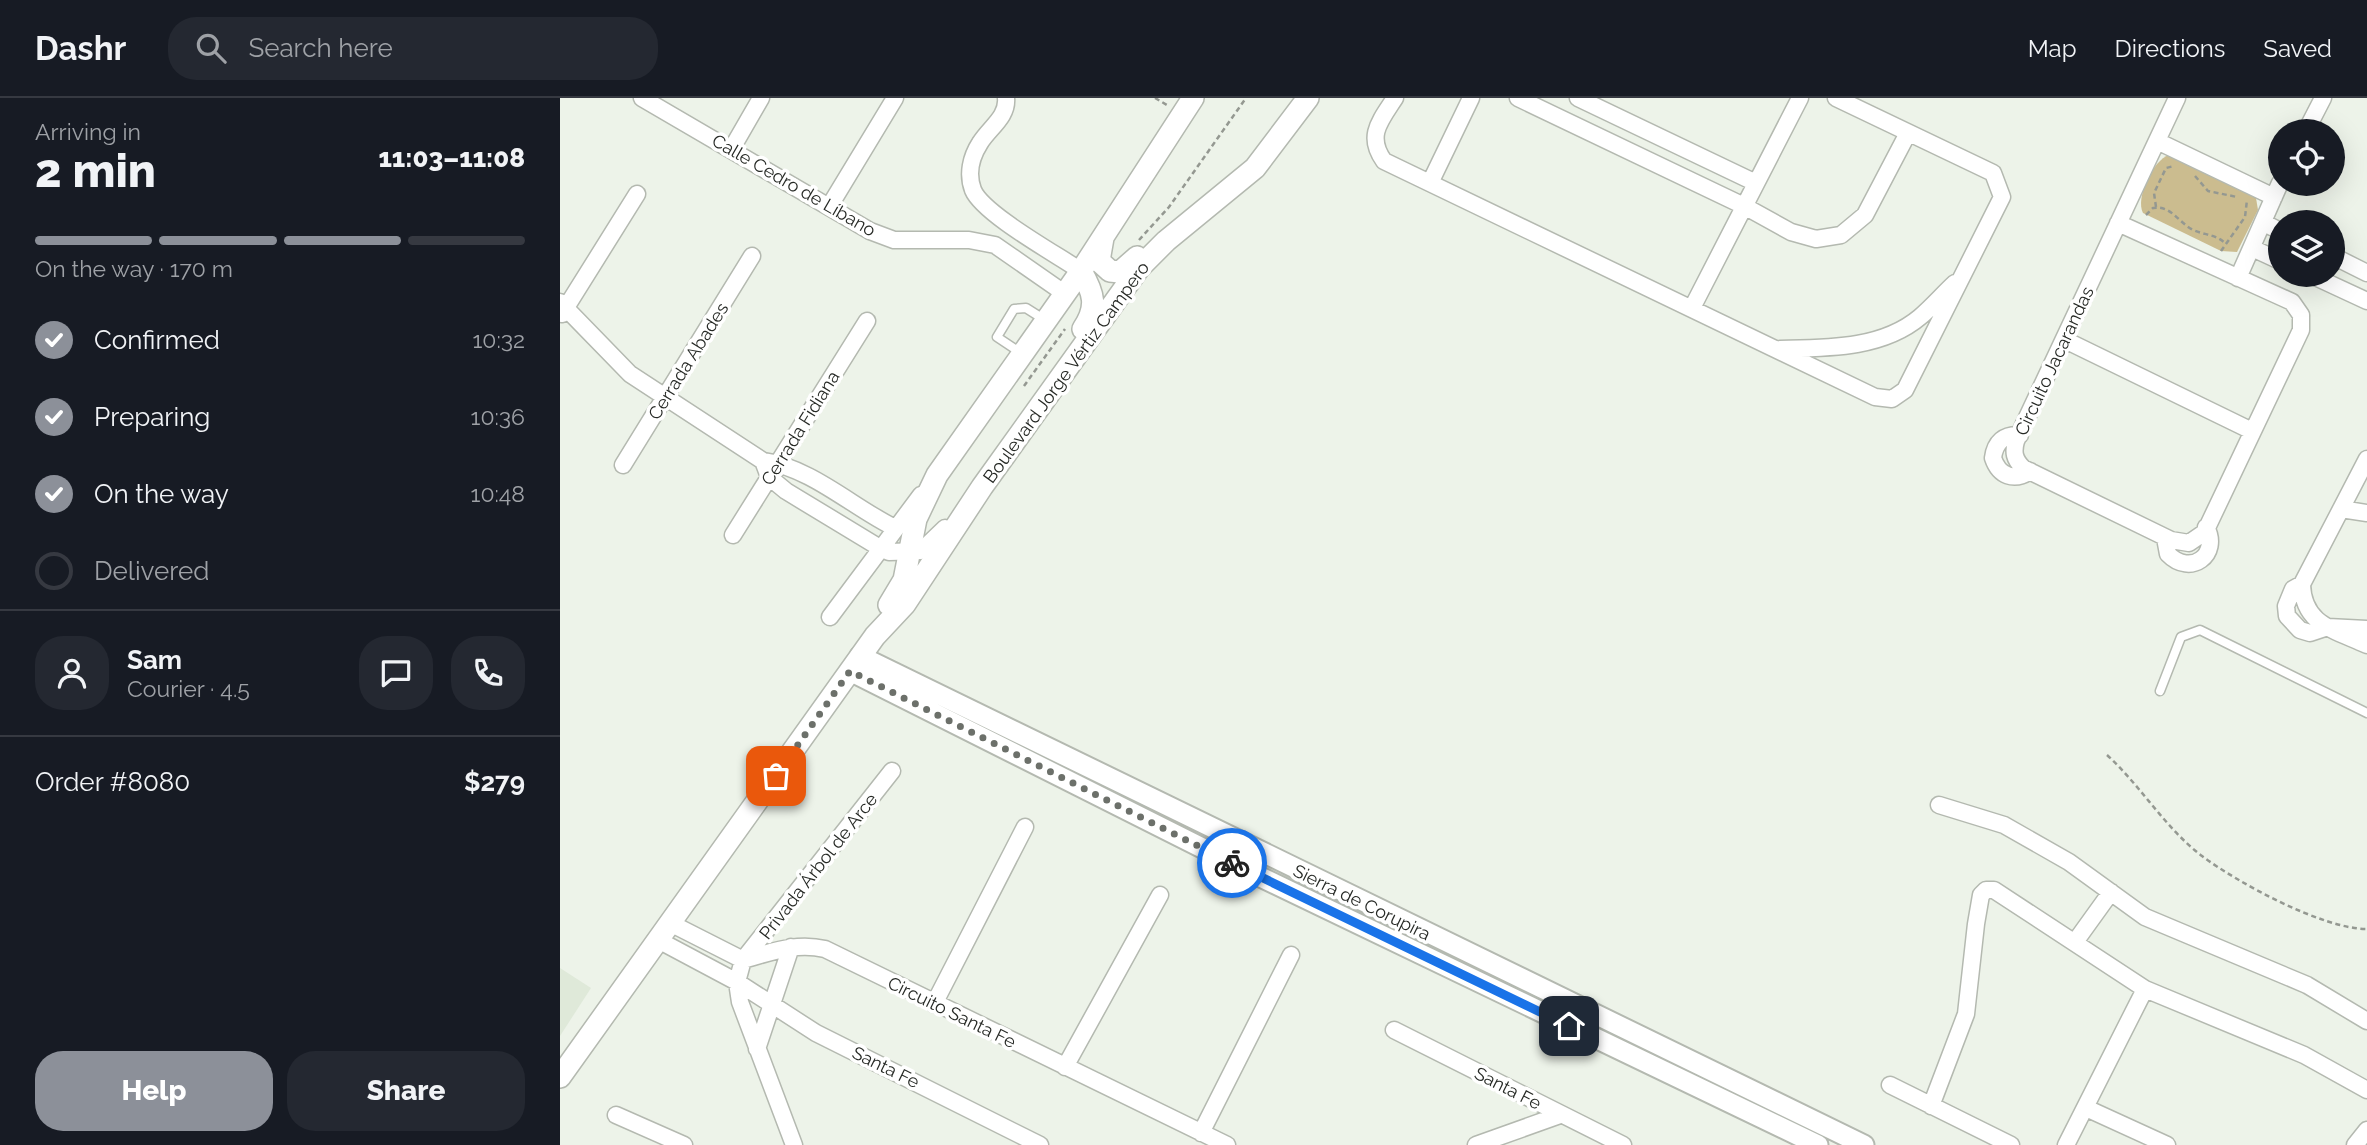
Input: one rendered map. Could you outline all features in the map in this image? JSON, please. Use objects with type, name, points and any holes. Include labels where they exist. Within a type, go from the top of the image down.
[{"type":"main road","points":[[893,551],[937,475],[1081,271],[1193,98]]},
{"type":"main road","name":"Boulevard Jorge Vértiz Campero","points":[[560,1077],[660,941],[875,636],[905,604],[982,487],[1149,257],[1255,168],[1308,98]]},
{"type":"main road","points":[[1103,236],[1099,261],[1110,271],[1120,272],[1134,258],[1149,257]]},
{"type":"main road","points":[[1059,379],[1063,357],[1094,310],[1092,292],[1081,271]]},
{"type":"main road","name":"Boulevard Jorge Vértiz Campero","points":[[875,636],[904,580],[893,551]]},
{"type":"street","name":"Calle Cedro de Líbano","points":[[642,98],[870,231],[894,240],[969,240],[995,245],[1065,293]]},
{"type":"street","points":[[731,150],[761,98]]},
{"type":"street","points":[[829,207],[895,98]]},
{"type":"street","points":[[1006,98],[1004,112],[980,143],[974,157],[970,180],[979,199],[1010,224],[1081,271]]},
{"type":"street","points":[[1395,98],[1374,130],[1375,150],[1384,161],[1875,397],[1892,399],[1905,390],[1964,274],[2002,197],[2000,184],[1993,173],[1836,98]]},
{"type":"street","points":[[1430,183],[1471,98]]},
{"type":"street","points":[[1518,98],[1744,206],[1791,232],[1816,239],[1841,235],[1864,215],[1908,133]]},
{"type":"street","points":[[1578,98],[1756,183]]},
{"type":"street","points":[[1692,308],[1800,98]]},
{"type":"street","name":"Circuito Jacarandas","points":[[2178,98],[2014,449],[2015,457],[2023,468],[2165,538],[2189,543],[2198,539],[2302,322],[2292,302],[2238,278]]},
{"type":"street","points":[[2312,119],[2323,98]]},
{"type":"street","points":[[2157,141],[2268,186]]},
{"type":"street","points":[[637,194],[562,308],[614,360],[664,399],[770,467],[823,516],[893,551],[927,548],[961,505],[982,487]]},
{"type":"street","points":[[2118,223],[2238,278],[2275,196]]},
{"type":"street","points":[[2264,223],[2268,225]]},
{"type":"street","points":[[995,245],[1010,224]]},
{"type":"street","points":[[2252,248],[2268,255]]},
{"type":"street","name":"Cerrada Abades","points":[[623,465],[752,256]]},
{"type":"street","points":[[2344,290],[2362,270],[2345,262]]},
{"type":"street","points":[[1779,349],[1832,348],[1890,334],[1918,319],[1964,274]]},
{"type":"street","points":[[2337,287],[2367,301]]},
{"type":"street","name":"Cerrada Fidiana","points":[[733,535],[770,467],[867,321]]},
{"type":"street","points":[[2065,340],[2252,431]]},
{"type":"street","points":[[2367,459],[2302,584],[2306,609],[2328,627],[2367,645]]},
{"type":"street","points":[[770,467],[838,494],[865,513],[895,528]]},
{"type":"street","points":[[831,617],[893,551],[895,528],[937,475]]},
{"type":"street","points":[[823,516],[838,494]]},
{"type":"street","points":[[2341,509],[2367,513]]},
{"type":"street","points":[[2328,627],[2367,629]]},
{"type":"street","name":"Sierra de Corupira","points":[[855,664],[1246,870],[1818,1145]]},
{"type":"street","name":"Sierra de Corupira","points":[[855,664],[1864,1145]]},
{"type":"street","name":"Privada Árbol de Arce","points":[[743,960],[892,771]]},
{"type":"street","points":[[1939,805],[2004,825],[2069,862],[2146,917],[2307,985],[2367,1021]]},
{"type":"street","points":[[934,1004],[1025,827]]},
{"type":"street","points":[[1931,1106],[1966,1014],[1981,895],[1986,890],[1994,890],[2145,989],[2304,1055],[2367,1090]]},
{"type":"street","points":[[2075,942],[2111,892]]},
{"type":"street","points":[[1065,1067],[1160,895]]},
{"type":"street","points":[[672,924],[743,960],[737,982],[744,1016],[794,1145]]},
{"type":"street","points":[[660,941],[737,982]]},
{"type":"street","name":"Circuito Santa Fe","points":[[743,960],[791,947],[807,945],[825,949],[1227,1145]]},
{"type":"street","points":[[757,1049],[791,947]]},
{"type":"street","points":[[1201,1133],[1291,956]]},
{"type":"street","name":"Santa Fe","points":[[737,982],[770,1006],[816,1033],[1040,1145]]},
{"type":"street","points":[[2066,1145],[2145,989]]},
{"type":"street","name":"Santa Fe","points":[[1394,1030],[1623,1145]]},
{"type":"street","points":[[1890,1085],[2011,1145]]},
{"type":"street","points":[[2086,1108],[2167,1145]]},
{"type":"street","points":[[616,1115],[684,1145]]},
{"type":"street","points":[[1476,1145],[1560,1115]]},
{"type":"street","points":[[2355,1145],[2367,1130]]},
{"type":"lane","points":[[1021,353],[997,337],[1014,309],[1026,308],[1045,320]]},
{"type":"lane","points":[[2160,691],[2181,637],[2200,630],[2367,713]]},
{"type":"path","points":[[2155,207],[2154,193],[2160,177],[2166,168],[2178,166]]},
{"type":"path","points":[[2191,172],[2208,191],[2247,200]]},
{"type":"path","points":[[2221,251],[2245,217],[2249,194]]},
{"type":"path","points":[[2146,215],[2155,207]]},
{"type":"path","points":[[2155,207],[2169,210],[2187,227],[2217,237],[2225,243]]},
{"type":"path","points":[[2107,755],[2145,800],[2202,856],[2288,907],[2355,929],[2367,929]]},
{"type":"shaded area","points":[[2169,155],[2256,198],[2258,210],[2237,252],[2221,251],[2143,213],[2141,198],[2147,180],[2157,164]]},
{"type":"shaded area","points":[[560,968],[591,988],[560,1036]]},
{"type":"way so far","points":[[776,776],[850,671],[1232,863]]},
{"type":"route","points":[[1232,863],[1569,1026]]}]
